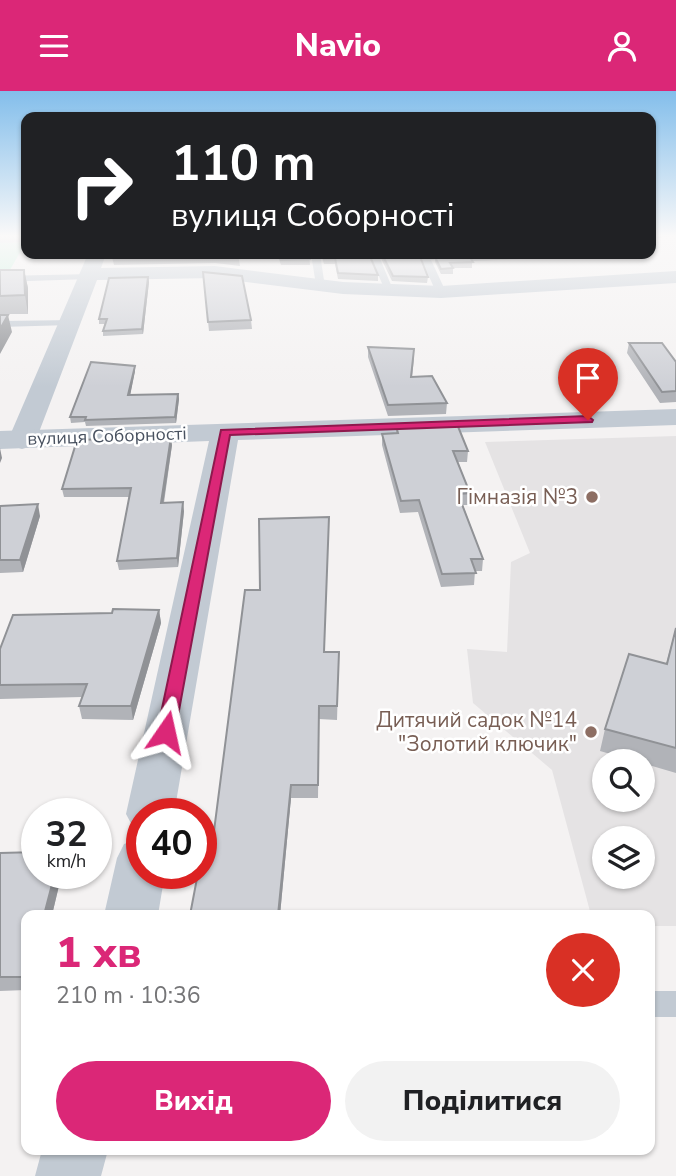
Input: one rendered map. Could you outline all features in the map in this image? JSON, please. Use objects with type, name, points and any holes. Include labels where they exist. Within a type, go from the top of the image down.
[{"type":"street","points":[[11,440],[84,286]]},
{"type":"street","points":[[330,286],[441,292],[541,286]]},
{"type":"street","name":"вулиця Соборності","points":[[11,440],[676,417]]},
{"type":"street","points":[[153,798],[225,432]]},
{"type":"street","points":[[132,910],[136,889]]},
{"type":"street","points":[[68,1176],[74,1155]]},
{"type":"lane","points":[[388,286],[390,290]]},
{"type":"lane","points":[[438,286],[441,292]]},
{"type":"lane","points":[[0,324],[69,322]]},
{"type":"lane","points":[[655,1004],[676,1004]]},
{"type":"shaded area","name":"Дитячий садок №14 \"Золотий ключик\"","points":[[676,436],[676,926],[655,926],[655,910],[590,910],[552,770],[473,703],[467,649],[507,652],[511,562],[530,553],[485,442]]},
{"type":"building","points":[[0,286],[25,286],[25,295],[0,296]]},
{"type":"building","points":[[107,286],[147,286],[142,329],[103,331],[107,319],[99,319]]},
{"type":"building","points":[[204,286],[244,286],[251,320],[208,322]]},
{"type":"building","points":[[0,315],[8,315],[0,329]]},
{"type":"building","points":[[629,343],[662,343],[676,362],[676,391],[662,392]]},
{"type":"building","points":[[368,347],[414,349],[411,377],[432,376],[447,403],[388,405]]},
{"type":"building","points":[[91,362],[135,366],[128,395],[178,394],[175,417],[85,420],[86,417],[70,417]]},
{"type":"building","points":[[457,424],[468,451],[453,451],[470,493],[458,494],[483,559],[471,559],[476,573],[442,574],[419,500],[401,501],[382,434],[398,433],[396,426]]},
{"type":"building","points":[[171,437],[161,503],[183,502],[177,558],[117,561],[131,488],[62,489],[77,440]]},
{"type":"building","points":[[38,504],[20,560],[0,560],[0,506]]},
{"type":"building","points":[[329,517],[324,652],[339,652],[337,706],[319,706],[318,785],[291,785],[278,910],[191,910],[195,889],[217,889],[217,808],[245,590],[260,590],[259,519]]},
{"type":"building","points":[[113,609],[159,610],[131,706],[79,706],[87,684],[0,685],[0,649],[13,615],[112,613]]},
{"type":"building","points":[[676,628],[676,748],[605,729],[629,654],[667,664]]},
{"type":"building","points":[[21,852],[21,889],[51,889],[45,910],[21,910],[21,977],[0,977],[0,853]]},
{"type":"place","name":"Гімназія №3","points":[[592,497]]},
{"type":"place","name":"Дитячий садок №14 \"Золотий ключик\"","points":[[591,732]]},
{"type":"route","points":[[166,732],[225,432],[588,420]]}]
